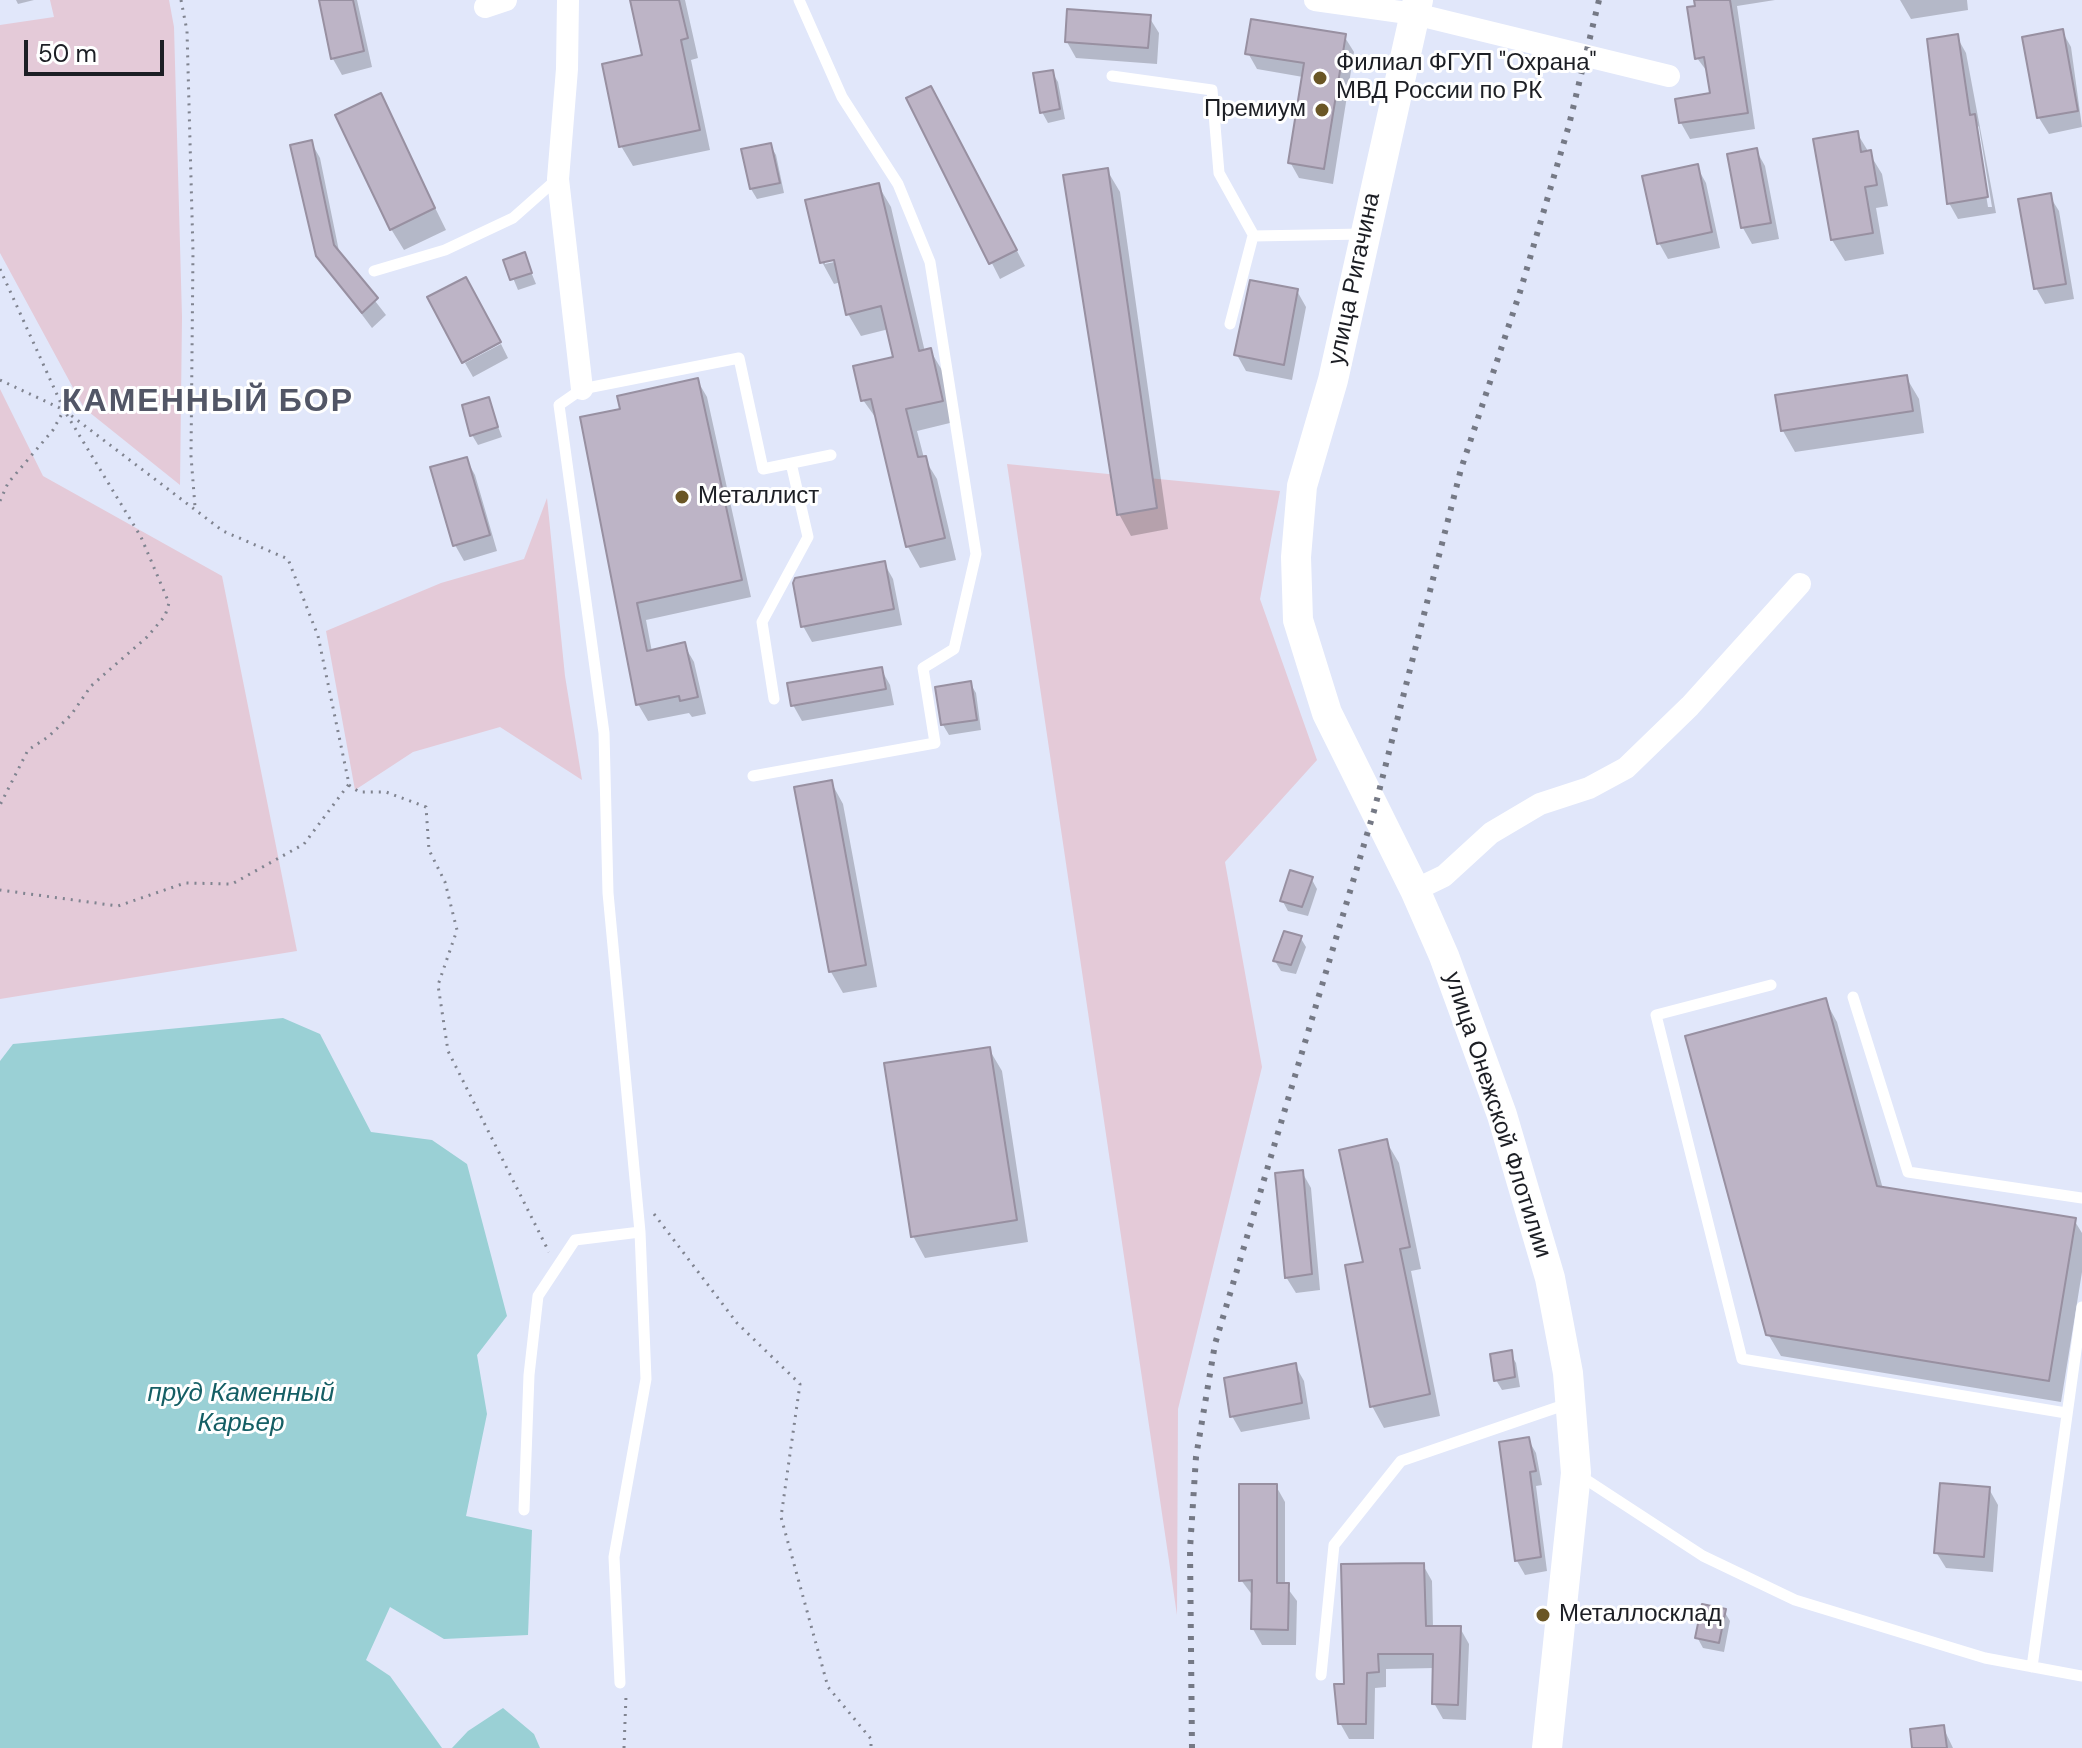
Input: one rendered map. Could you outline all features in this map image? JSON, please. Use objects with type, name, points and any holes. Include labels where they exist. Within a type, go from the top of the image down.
[{"type":"main road","name":"улица Ригачина","points":[[1415,890],[1327,713],[1298,620],[1296,557],[1302,486],[1333,380],[1416,7]]},
{"type":"main road","points":[[1547,1748],[1576,1473]]},
{"type":"street","points":[[568,0],[567,69],[558,179],[582,389]]},
{"type":"street","points":[[1315,0],[1416,7],[1669,76]]},
{"type":"street","points":[[1415,890],[1444,876],[1491,833],[1540,804],[1589,788],[1626,768],[1690,706],[1800,584]]},
{"type":"lane","points":[[753,776],[935,743],[923,668],[954,649],[976,554],[930,262],[898,184],[842,97],[799,0]]},
{"type":"lane","points":[[1112,76],[1212,90],[1219,173],[1254,236],[1230,324]]},
{"type":"lane","points":[[374,271],[445,250],[513,218],[558,179]]},
{"type":"lane","points":[[1254,236],[1365,234]]},
{"type":"lane","points":[[620,1683],[614,1557],[646,1379],[640,1232],[608,893],[604,733],[559,405],[582,389],[739,358],[763,469],[831,455]]},
{"type":"lane","points":[[774,699],[762,622],[808,537],[791,463]]},
{"type":"lane","points":[[1415,890],[1444,956],[1502,1115],[1550,1278],[1570,1403],[1576,1473],[1703,1556],[1795,1600],[1985,1658],[2082,1676]]},
{"type":"lane","points":[[1771,985],[1656,1015],[1742,1359],[2066,1413]]},
{"type":"lane","points":[[1853,997],[1908,1172],[2082,1198]]},
{"type":"lane","points":[[524,1510],[529,1375],[538,1296],[575,1240],[640,1232]]},
{"type":"lane","points":[[2032,1667],[2082,1307]]},
{"type":"lane","points":[[1321,1675],[1334,1545],[1401,1461],[1570,1403]]},
{"type":"path","points":[[181,0],[187,31],[193,252],[191,456],[195,510]]},
{"type":"path","points":[[0,269],[64,410],[141,537],[169,603],[165,616],[147,637],[91,686],[71,715],[48,737],[28,750],[0,805]]},
{"type":"path","points":[[0,380],[64,410],[223,531],[288,559],[318,636],[349,784],[359,792],[386,792],[426,807],[429,850],[445,882],[457,930],[438,985],[448,1051],[552,1258],[560,1264]]},
{"type":"path","points":[[0,501],[8,483],[53,430],[64,410]]},
{"type":"path","points":[[0,890],[118,906],[185,883],[232,884],[304,844],[349,784]]},
{"type":"path","points":[[636,1191],[737,1323],[800,1384],[781,1517],[828,1687],[871,1739],[871,1748]]},
{"type":"path","points":[[620,1683],[626,1697],[624,1748]]},
{"type":"shaded area","points":[[50,0],[169,0],[174,27],[182,317],[180,485],[84,408],[0,253],[0,25],[54,17]]},
{"type":"shaded area","points":[[0,389],[43,476],[222,576],[297,951],[0,999]]},
{"type":"shaded area","points":[[1007,464],[1280,491],[1260,599],[1317,760],[1225,862],[1262,1067],[1178,1409],[1177,1615]]},
{"type":"shaded area","points":[[547,498],[565,676],[582,780],[500,727],[413,752],[355,790],[326,631],[441,583],[524,559]]},
{"type":"water","name":"пруд Каменный Карьер","points":[[283,1018],[320,1034],[371,1132],[432,1140],[467,1164],[507,1316],[477,1355],[487,1414],[466,1516],[532,1530],[528,1635],[444,1639],[390,1607],[366,1660],[390,1676],[442,1748],[0,1748],[0,1061],[13,1044]]},
{"type":"water","points":[[503,1708],[534,1734],[540,1748],[452,1748],[468,1731]]},
{"type":"building","points":[[319,0],[353,0],[364,51],[331,59]]},
{"type":"building","points":[[630,0],[679,0],[688,38],[681,40],[700,130],[619,147],[602,64],[642,55]]},
{"type":"building","points":[[1694,0],[1730,0],[1748,113],[1679,123],[1675,99],[1710,93],[1704,57],[1695,59],[1687,7],[1695,6]]},
{"type":"building","points":[[1067,9],[1151,15],[1148,48],[1065,42]]},
{"type":"building","points":[[1251,19],[1346,34],[1324,169],[1288,163],[1304,63],[1245,54]]},
{"type":"building","points":[[2063,29],[2078,111],[2037,118],[2022,37]]},
{"type":"building","points":[[1958,34],[1970,115],[1975,114],[1988,197],[1947,204],[1927,39]]},
{"type":"building","points":[[1053,70],[1060,109],[1040,113],[1033,73]]},
{"type":"building","points":[[931,86],[1017,250],[989,264],[906,98]]},
{"type":"building","points":[[381,93],[435,208],[390,230],[335,115]]},
{"type":"building","points":[[1858,131],[1861,152],[1871,150],[1877,185],[1865,187],[1873,233],[1831,240],[1813,139]]},
{"type":"building","points":[[312,140],[334,245],[378,298],[362,313],[316,256],[290,145]]},
{"type":"building","points":[[771,143],[780,183],[750,189],[741,149]]},
{"type":"building","points":[[1757,148],[1771,223],[1741,228],[1727,154]]},
{"type":"building","points":[[1698,164],[1712,232],[1657,244],[1642,176]]},
{"type":"building","points":[[1108,168],[1157,508],[1117,515],[1063,175]]},
{"type":"building","points":[[879,183],[919,351],[931,348],[943,401],[906,409],[918,457],[926,456],[945,538],[906,547],[871,399],[861,401],[853,366],[893,357],[881,306],[846,315],[834,260],[820,263],[805,200]]},
{"type":"building","points":[[2051,193],[2066,284],[2034,289],[2018,199]]},
{"type":"building","points":[[525,252],[532,273],[510,280],[503,260]]},
{"type":"building","points":[[466,277],[501,342],[462,363],[427,297]]},
{"type":"building","points":[[1250,280],[1298,289],[1284,365],[1234,355]]},
{"type":"building","points":[[1907,375],[1913,411],[1781,431],[1775,395]]},
{"type":"building","points":[[698,378],[742,580],[637,603],[647,651],[685,642],[698,697],[680,701],[679,696],[636,705],[580,417],[620,409],[617,396]]},
{"type":"building","points":[[489,397],[498,427],[470,436],[462,405]]},
{"type":"building","points":[[467,457],[490,535],[453,546],[430,467]]},
{"type":"building","points":[[885,561],[894,609],[801,627],[793,583],[795,578]]},
{"type":"building","points":[[882,667],[886,689],[791,706],[787,683]]},
{"type":"building","points":[[971,681],[977,720],[941,725],[935,687]]},
{"type":"building","points":[[832,780],[866,965],[829,972],[794,787]]},
{"type":"building","points":[[1290,870],[1313,877],[1302,907],[1280,901]]},
{"type":"building","points":[[1284,931],[1302,936],[1291,965],[1273,961]]},
{"type":"building","points":[[1826,998],[1877,1186],[2076,1218],[2049,1381],[1766,1335],[1685,1036]]},
{"type":"building","points":[[990,1047],[1017,1220],[911,1237],[884,1063]]},
{"type":"building","points":[[1387,1139],[1410,1247],[1400,1249],[1430,1394],[1370,1407],[1345,1265],[1363,1262],[1339,1150]]},
{"type":"building","points":[[1303,1170],[1312,1274],[1285,1278],[1275,1173]]},
{"type":"building","points":[[1512,1350],[1515,1377],[1494,1381],[1490,1354]]},
{"type":"building","points":[[1296,1363],[1302,1403],[1230,1417],[1224,1378]]},
{"type":"building","points":[[1529,1437],[1536,1471],[1530,1472],[1541,1557],[1515,1561],[1499,1442]]},
{"type":"building","points":[[1940,1483],[1990,1487],[1984,1557],[1934,1553]]},
{"type":"building","points":[[1239,1484],[1277,1484],[1277,1583],[1289,1583],[1288,1630],[1251,1629],[1252,1580],[1239,1581]]},
{"type":"building","points":[[1424,1563],[1426,1626],[1461,1626],[1458,1705],[1432,1704],[1433,1654],[1378,1654],[1379,1672],[1367,1673],[1366,1724],[1338,1724],[1334,1684],[1344,1684],[1341,1564]]},
{"type":"building","points":[[1702,1604],[1726,1609],[1719,1643],[1695,1638]]},
{"type":"building","points":[[1944,1725],[1947,1748],[1912,1748],[1910,1729]]},
{"type":"railway","points":[[1192,1748],[1190,1549],[1196,1457],[1215,1344],[1374,811],[1461,469],[1520,292],[1569,125],[1599,0]]},
{"type":"place","name":"Филиал ФГУП \"Охрана\" МВД России по РК","points":[[1320,78]]},
{"type":"place","name":"Премиум","points":[[1322,110]]},
{"type":"place","name":"Металлист","points":[[682,497]]},
{"type":"place","name":"Металлосклад","points":[[1543,1615]]},
{"type":"district","name":"КАМЕННЫЙ БОР","points":[[208,403]]}]
